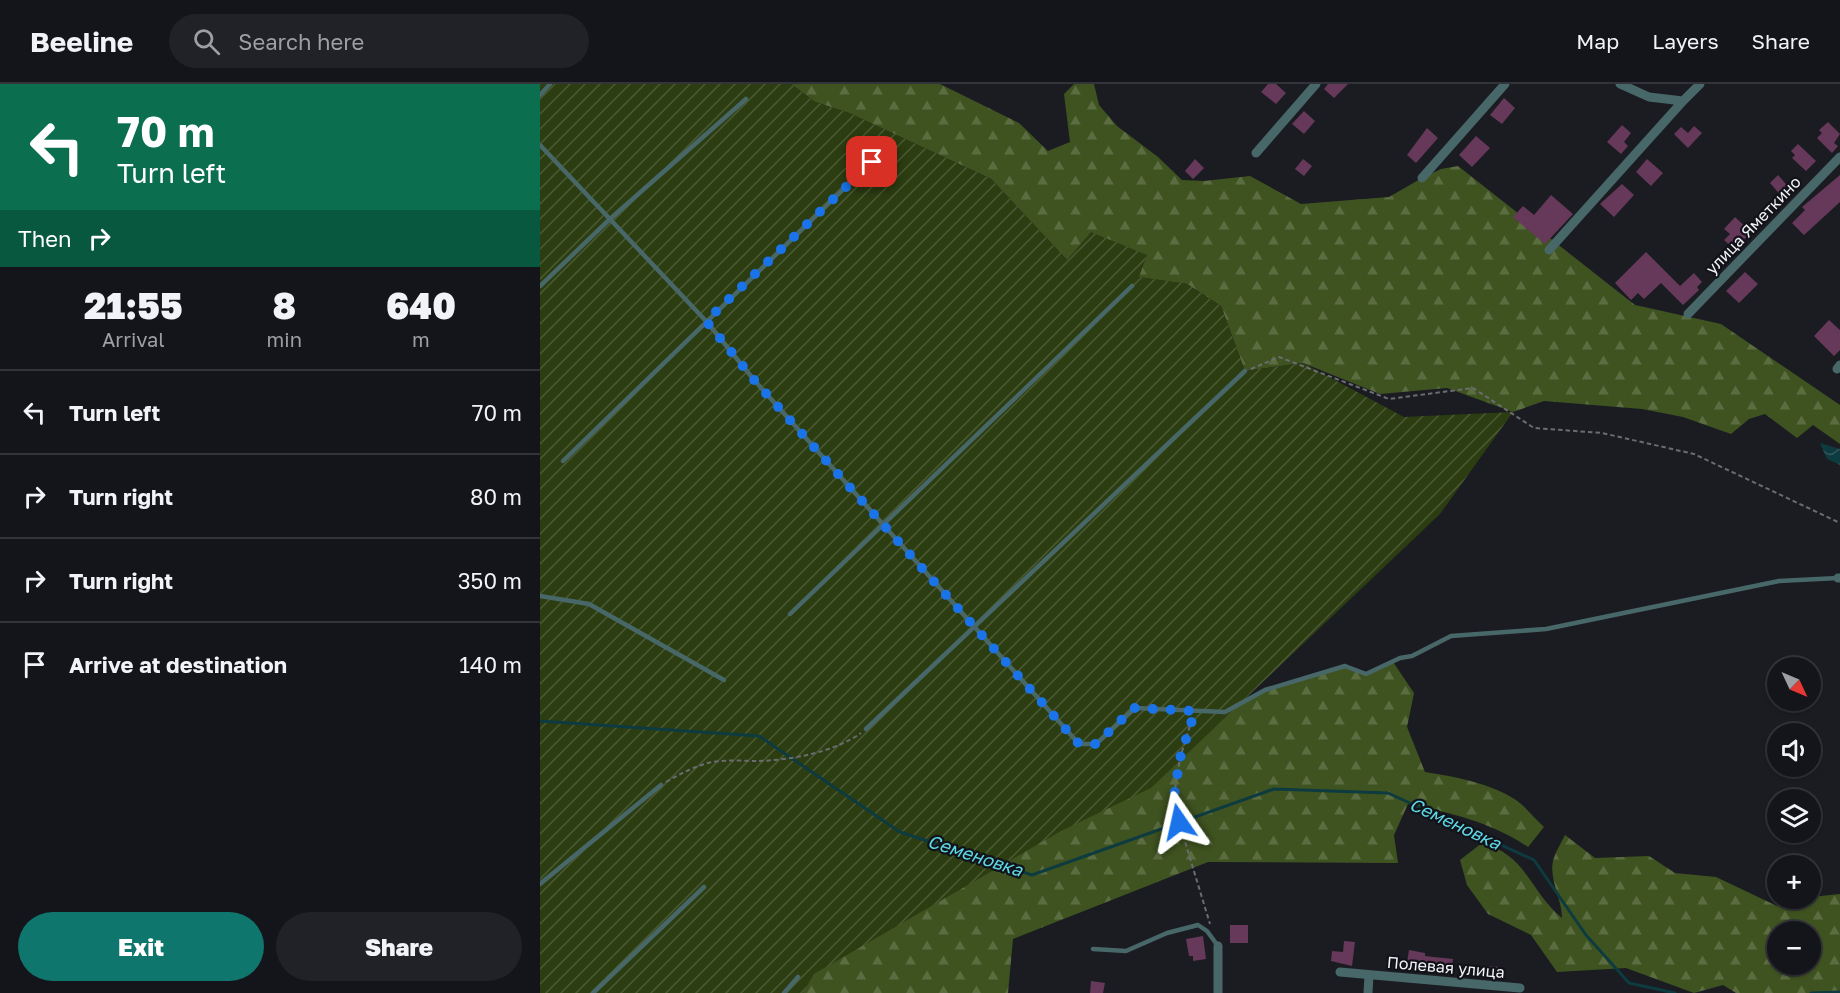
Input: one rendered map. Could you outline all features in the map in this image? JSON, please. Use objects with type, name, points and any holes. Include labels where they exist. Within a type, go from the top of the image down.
[{"type":"street","points":[[1256,153],[1316,84]]},
{"type":"street","points":[[1422,178],[1505,84]]},
{"type":"street","points":[[1620,84],[1650,97],[1683,101]]},
{"type":"street","points":[[1549,250],[1700,84]]},
{"type":"street","name":"улица Яметкино","points":[[1688,314],[1840,158]]},
{"type":"street","points":[[1218,946],[1218,993]]},
{"type":"street","name":"Полевая улица","points":[[1340,972],[1520,988]]},
{"type":"street","name":"Полевая улица","points":[[1368,993],[1369,975]]},
{"type":"lane","points":[[540,95],[550,84]]},
{"type":"lane","points":[[540,286],[610,219],[746,99]]},
{"type":"lane","points":[[540,145],[706,321],[755,381],[884,522],[1079,744],[1096,744],[1134,708],[1225,712],[1265,690],[1345,666],[1366,674],[1400,658],[1412,656],[1451,636],[1546,629],[1779,581],[1839,578]]},
{"type":"lane","points":[[563,461],[888,146]]},
{"type":"lane","points":[[790,614],[1132,286]]},
{"type":"lane","points":[[866,729],[1245,371]]},
{"type":"lane","points":[[540,596],[589,604],[724,680]]},
{"type":"lane","points":[[540,884],[661,785]]},
{"type":"lane","points":[[593,993],[704,887]]},
{"type":"lane","points":[[1093,949],[1126,951],[1167,933],[1198,925],[1207,931],[1218,946]]},
{"type":"lane","points":[[784,993],[798,977]]},
{"type":"path","points":[[1245,371],[1279,357],[1389,399],[1473,388],[1534,428],[1602,433],[1694,454],[1840,523]]},
{"type":"path","points":[[1195,711],[1180,758],[1173,802],[1211,928]]},
{"type":"path","points":[[661,785],[687,770],[711,762],[798,755],[850,741],[866,729]]},
{"type":"green space","points":[[540,84],[791,84],[815,102],[849,113],[991,179],[1067,260],[1091,232],[1147,255],[1139,277],[1187,284],[1221,306],[1245,371],[1303,363],[1404,417],[1513,412],[1440,514],[1151,788],[1061,831],[814,974],[803,993],[540,993]]},
{"type":"green space","points":[[791,84],[940,84],[1019,123],[1048,151],[1070,142],[1064,94],[1074,84],[1094,84],[1099,105],[1117,126],[1158,157],[1182,180],[1204,181],[1250,176],[1301,204],[1389,197],[1441,169],[1458,166],[1635,305],[1721,324],[1840,405],[1840,444],[1813,425],[1797,438],[1765,414],[1749,419],[1731,434],[1683,417],[1642,409],[1544,401],[1513,412],[1447,388],[1380,394],[1303,363],[1245,371],[1221,306],[1187,284],[1138,277],[1147,255],[1067,260],[991,179],[849,113],[815,102]]},
{"type":"green space","points":[[540,452],[1225,712],[1265,690],[1345,666],[1366,674],[1393,662],[1414,693],[1407,727],[1425,772],[1484,785],[1506,794],[1520,803],[1544,827],[1528,847],[1485,825],[1408,804],[1394,835],[1398,863],[1208,862],[1013,939],[1008,993],[801,993]]},
{"type":"green space","points":[[1565,835],[1595,858],[1649,856],[1675,873],[1716,877],[1767,901],[1767,909],[1821,909],[1821,896],[1840,894],[1840,993],[1736,993],[1723,985],[1694,993],[1626,968],[1557,972],[1531,935],[1488,914],[1467,885],[1460,860],[1482,843],[1497,849],[1519,865],[1542,897],[1562,918],[1552,868],[1554,858]]},
{"type":"water","points":[[1820,443],[1840,449],[1840,465],[1827,459]]},
{"type":"building","points":[[1268,84],[1276,84],[1286,93],[1276,104],[1261,92]]},
{"type":"building","points":[[1328,84],[1348,84],[1334,98],[1324,89]]},
{"type":"building","points":[[1504,98],[1515,108],[1502,124],[1490,115]]},
{"type":"building","points":[[1304,111],[1315,121],[1304,134],[1292,124]]},
{"type":"building","points":[[1828,122],[1840,134],[1834,143],[1838,146],[1832,153],[1817,138],[1822,133],[1819,130]]},
{"type":"building","points":[[1622,125],[1631,133],[1624,142],[1628,146],[1621,154],[1607,142]]},
{"type":"building","points":[[1694,126],[1702,133],[1688,148],[1674,134],[1681,127],[1688,133]]},
{"type":"building","points":[[1427,128],[1438,138],[1416,163],[1407,155]]},
{"type":"building","points":[[1476,136],[1490,148],[1472,167],[1459,155]]},
{"type":"building","points":[[1798,144],[1816,161],[1806,171],[1792,158],[1795,155],[1791,151]]},
{"type":"building","points":[[1195,159],[1204,168],[1193,179],[1185,171]]},
{"type":"building","points":[[1303,159],[1312,166],[1304,176],[1295,169]]},
{"type":"building","points":[[1647,159],[1663,173],[1651,186],[1636,172]]},
{"type":"building","points":[[1778,175],[1792,191],[1784,199],[1770,183]]},
{"type":"building","points":[[1840,175],[1840,202],[1804,235],[1792,223],[1805,210],[1802,207]]},
{"type":"building","points":[[1622,184],[1634,195],[1614,217],[1600,204]]},
{"type":"building","points":[[1551,195],[1573,214],[1545,244],[1513,217],[1523,206],[1534,215]]},
{"type":"building","points":[[1735,217],[1752,233],[1733,248],[1724,240],[1730,234],[1724,229]]},
{"type":"building","points":[[1646,252],[1680,286],[1694,273],[1702,282],[1697,287],[1699,290],[1683,305],[1661,283],[1644,299],[1638,293],[1631,300],[1615,283]]},
{"type":"building","points":[[1745,272],[1758,284],[1739,303],[1726,291]]},
{"type":"building","points":[[1829,320],[1840,330],[1840,350],[1834,356],[1814,336]]},
{"type":"building","points":[[1230,925],[1248,925],[1248,943],[1230,943]]},
{"type":"building","points":[[1203,936],[1206,959],[1193,961],[1193,956],[1189,956],[1186,939]]},
{"type":"building","points":[[1344,941],[1355,942],[1352,966],[1331,961],[1332,951],[1343,952]]},
{"type":"building","points":[[1409,950],[1425,953],[1425,956],[1453,959],[1451,975],[1406,969]]},
{"type":"building","points":[[1486,966],[1501,967],[1500,979],[1486,978]]},
{"type":"building","points":[[1091,981],[1105,983],[1103,993],[1090,993]]},
{"type":"waterway","name":"Семеновка","points":[[540,721],[759,736],[900,832],[1032,875],[1274,789],[1388,793],[1534,860],[1586,935],[1629,983],[1675,993]]},
{"type":"waterway","name":"Семеновка","points":[[1811,993],[1840,992]]},
{"type":"route","points":[[872,162],[706,321],[755,381],[884,522],[1079,744],[1096,744],[1134,708],[1195,711],[1180,758],[1173,802],[1179,822]]}]
